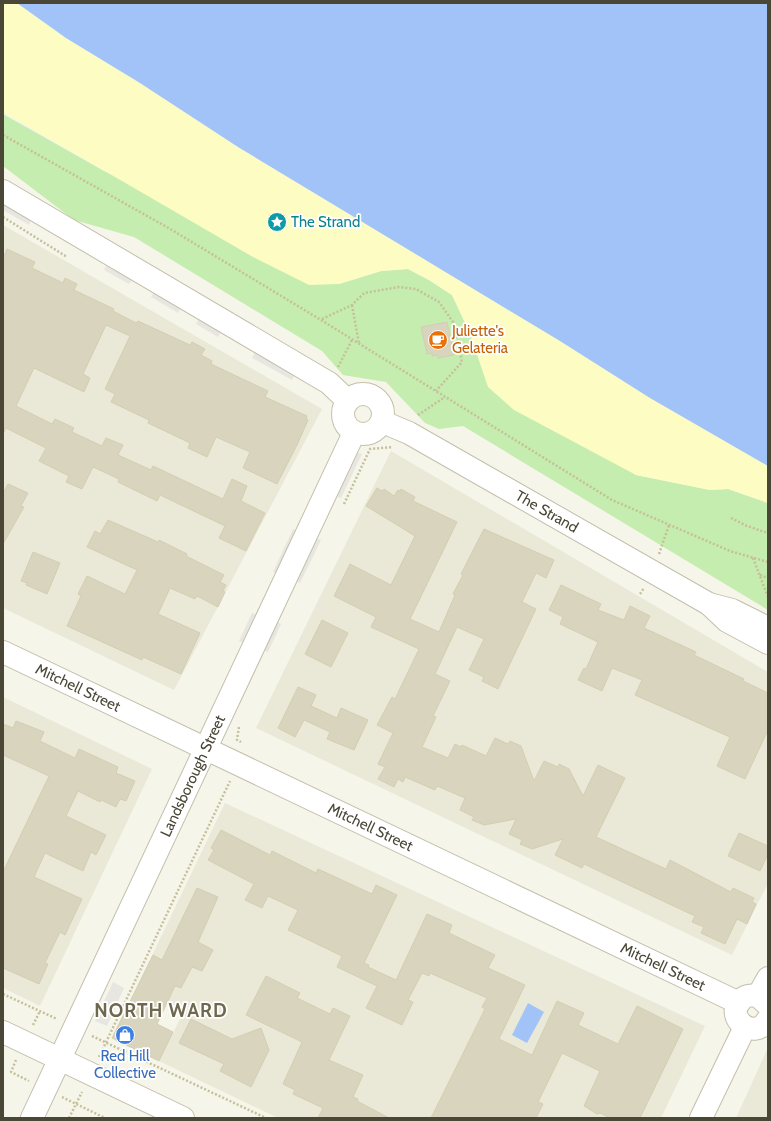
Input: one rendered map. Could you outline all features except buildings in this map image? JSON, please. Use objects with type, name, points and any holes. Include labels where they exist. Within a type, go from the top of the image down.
[{"type":"street","points":[[3,191],[329,383],[348,401]]},
{"type":"street","points":[[359,394],[374,396],[383,407],[383,422],[372,433],[364,435],[354,433],[346,426],[344,419],[343,410],[348,401],[359,394]]},
{"type":"street","name":"The Strand","points":[[383,422],[409,433],[709,604],[727,621],[768,643]]},
{"type":"street","name":"Landsborough Street","points":[[32,1118],[354,433]]},
{"type":"street","name":"The Strand","points":[[709,604],[732,610],[768,628]]},
{"type":"street","name":"Mitchell Street","points":[[3,652],[238,763],[758,995]]},
{"type":"street","points":[[758,995],[736,1014],[737,1019],[745,1027],[750,1029],[760,1027],[768,1019]]},
{"type":"street","points":[[701,1118],[745,1027]]},
{"type":"street","points":[[3,1032],[183,1118]]},
{"type":"path","points":[[3,135],[172,230],[321,320],[612,500],[730,551],[768,562]]},
{"type":"path","points":[[3,217],[67,256]]},
{"type":"path","points":[[321,320],[352,305],[364,292],[398,287],[416,289],[439,302],[452,322],[462,362],[436,391]]},
{"type":"path","points":[[352,305],[359,344]]},
{"type":"path","points":[[344,506],[370,449],[398,446],[409,433],[416,417],[446,397]]},
{"type":"path","points":[[731,518],[746,526],[768,534]]},
{"type":"path","points":[[753,558],[768,597]]},
{"type":"path","points":[[759,575],[768,578]]},
{"type":"path","points":[[69,1118],[238,763],[244,744],[237,740],[239,726]]},
{"type":"path","points":[[3,994],[266,1118]]},
{"type":"shaded area","points":[[3,114],[104,171],[339,284],[381,271],[408,269],[429,280],[452,295],[469,331],[636,475],[710,490],[728,489],[768,503],[768,610],[463,426],[439,429],[425,423],[386,382],[343,375],[322,351],[134,237],[74,220],[3,166]]},
{"type":"shaded area","points":[[3,204],[31,220],[29,225],[3,210]]},
{"type":"shaded area","points":[[3,225],[322,409],[174,690],[3,608]]},
{"type":"shaded area","points":[[106,266],[132,280],[129,284],[104,270]]},
{"type":"shaded area","points":[[154,292],[181,308],[178,313],[151,297]]},
{"type":"shaded area","points":[[199,319],[221,332],[218,337],[196,324]]},
{"type":"shaded area","points":[[255,352],[295,375],[292,380],[252,358]]},
{"type":"shaded area","points":[[391,451],[768,672],[768,883],[732,955],[256,728]]},
{"type":"shaded area","points":[[356,452],[362,454],[341,498],[336,496]]},
{"type":"shaded area","points":[[293,529],[299,532],[279,574],[273,572]]},
{"type":"shaded area","points":[[316,538],[321,540],[300,583],[295,580]]},
{"type":"shaded area","points":[[252,613],[259,616],[245,644],[239,641]]},
{"type":"shaded area","points":[[276,621],[281,624],[268,652],[263,650]]},
{"type":"shaded area","points":[[3,697],[152,769],[40,1006],[3,988]]},
{"type":"shaded area","points":[[225,803],[705,1026],[661,1118],[278,1118],[159,1061],[184,1011],[137,987]]},
{"type":"shaded area","points":[[113,982],[124,988],[107,1026],[95,1021]]},
{"type":"shaded area","points":[[767,1050],[768,1118],[736,1118]]},
{"type":"sand","name":"The Strand","points":[[3,3],[17,3],[66,38],[140,83],[238,147],[560,341],[650,398],[768,466],[768,503],[728,489],[710,490],[636,475],[514,410],[488,387],[469,331],[452,295],[429,280],[408,269],[381,271],[339,284],[309,285],[253,257],[3,112]]},
{"type":"water","points":[[17,3],[768,3],[768,466],[650,398],[560,341],[238,147],[140,83],[66,38]]},
{"type":"water","points":[[528,1003],[544,1012],[527,1043],[512,1035]]},
{"type":"place","name":"The Strand","points":[[277,222]]},
{"type":"place","name":"Juliette's Gelateria","points":[[438,340]]},
{"type":"place","name":"Red Hill Collective","points":[[125,1035]]},
{"type":"district","name":"NORTH WARD","points":[[161,1010]]}]
